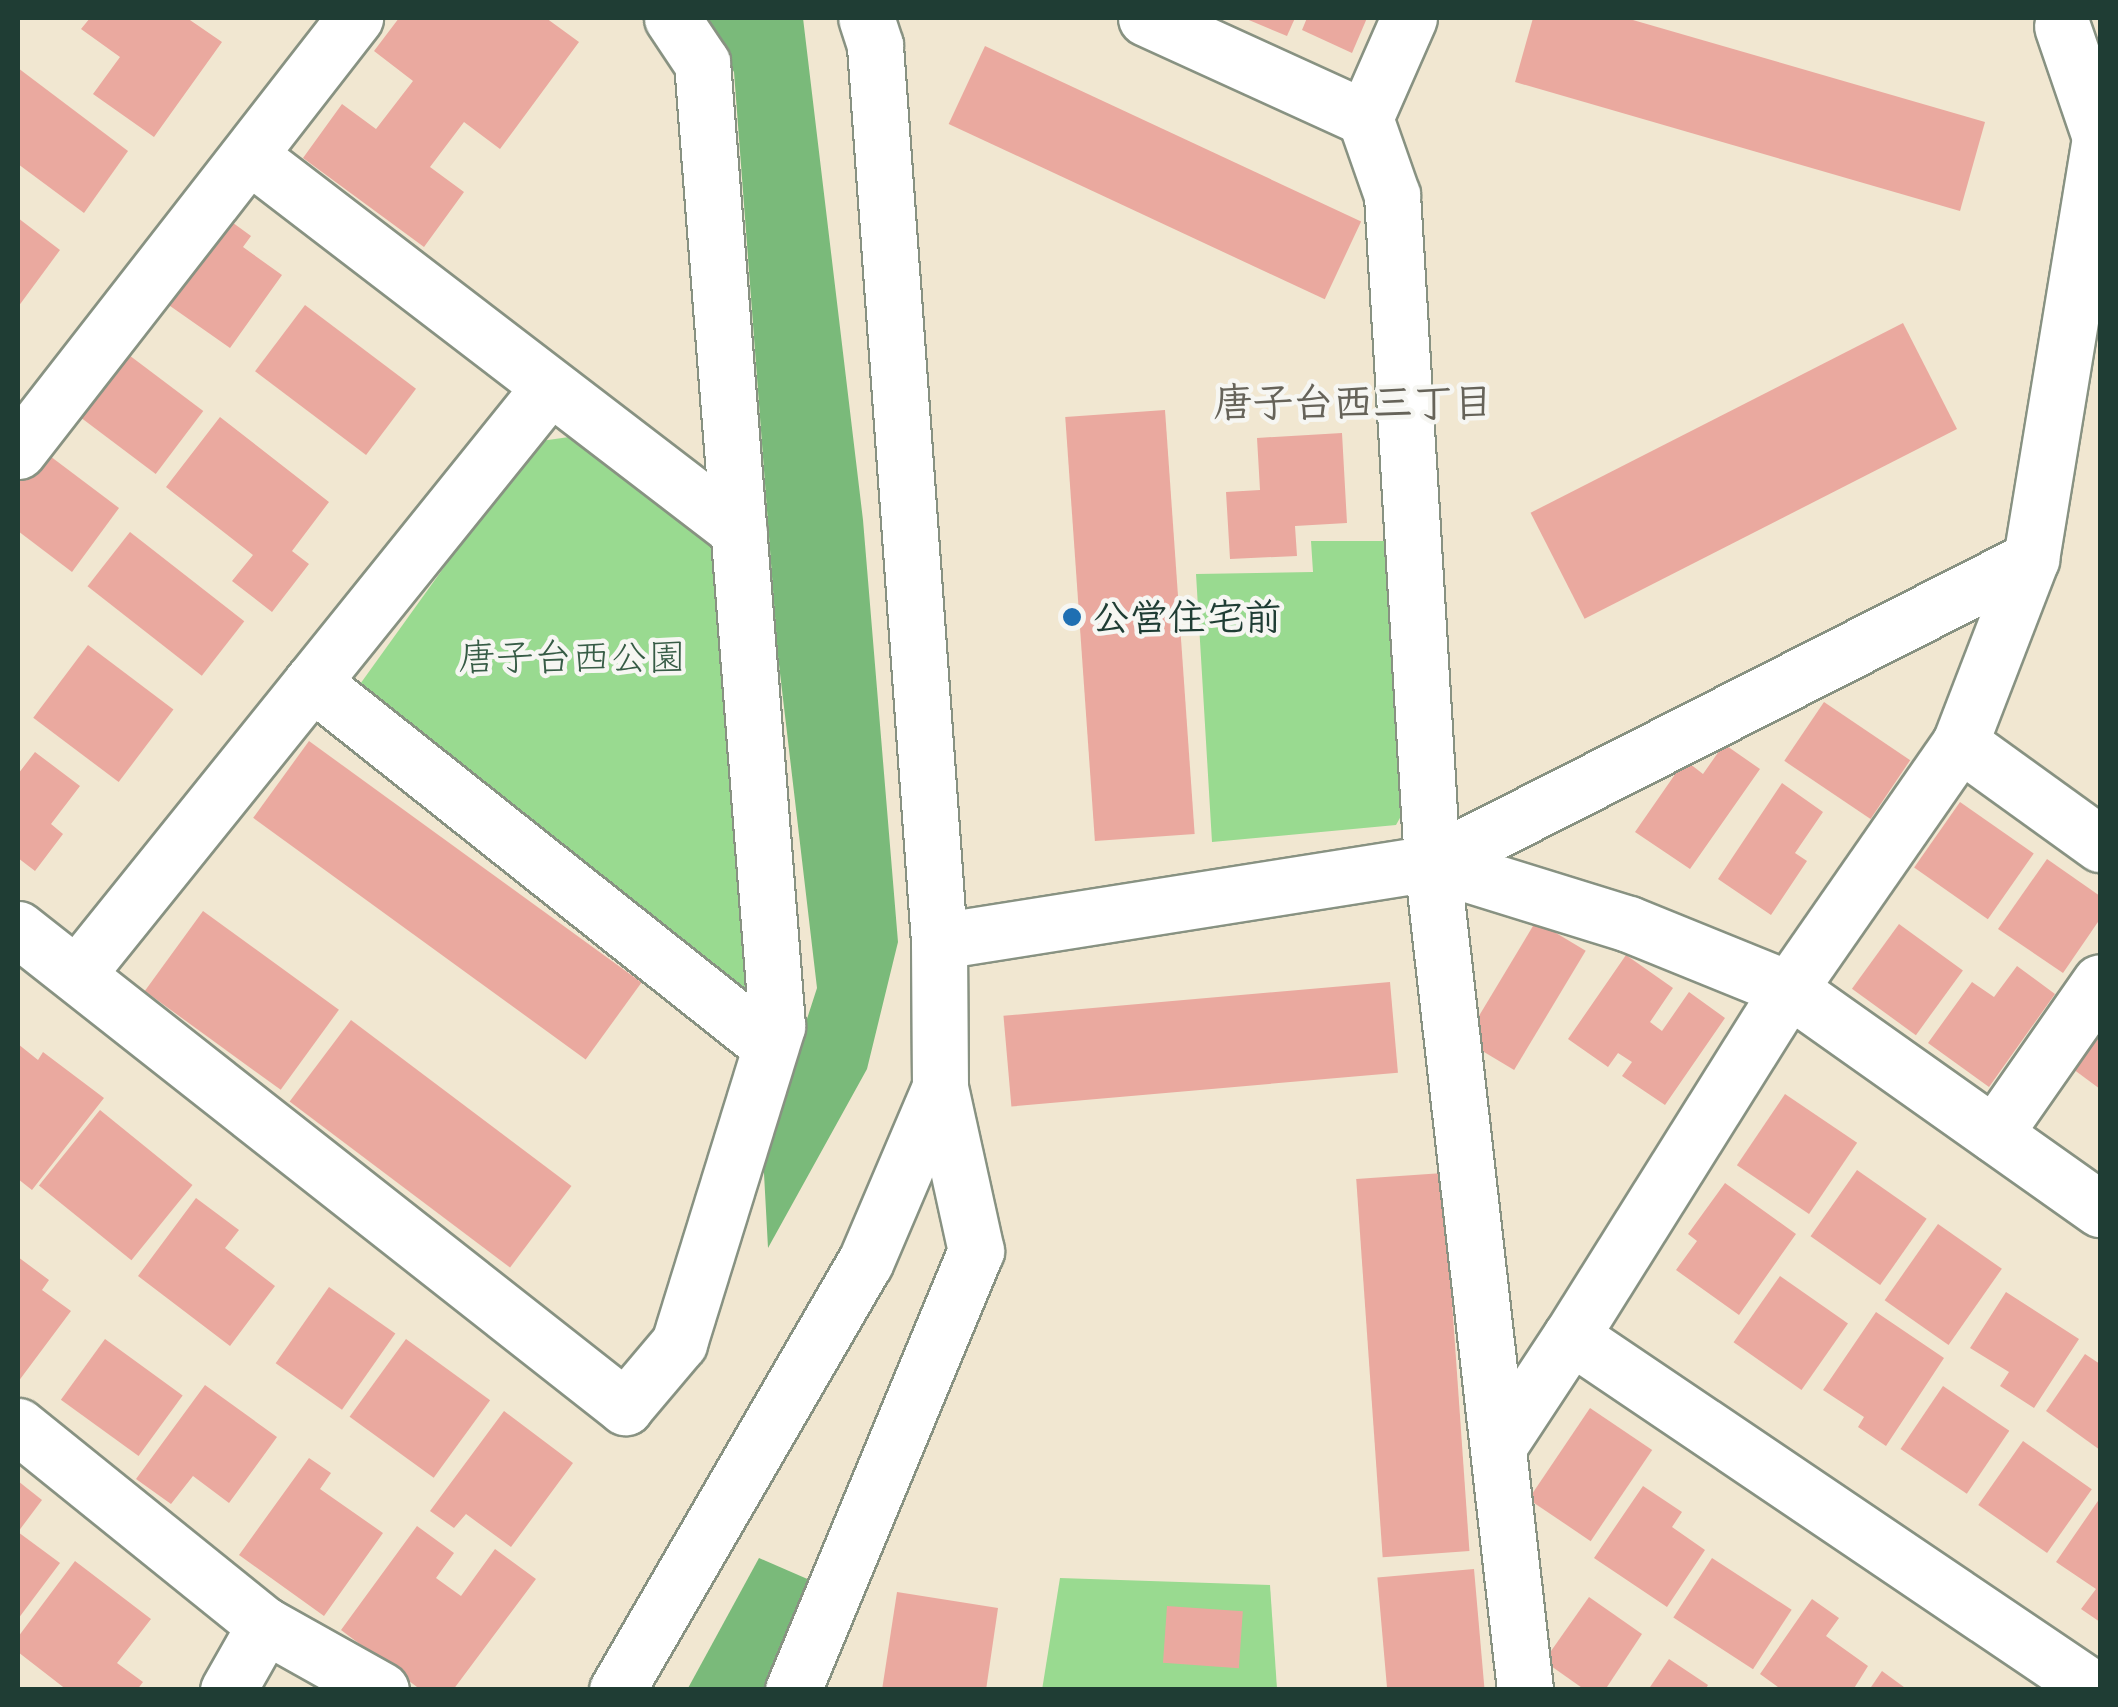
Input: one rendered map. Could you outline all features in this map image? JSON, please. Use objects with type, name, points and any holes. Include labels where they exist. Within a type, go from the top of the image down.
[{"type":"street","points":[[18,452],[355,18]]},
{"type":"street","points":[[18,929],[625,1407],[679,1343],[776,1026],[702,63],[672,18]]},
{"type":"street","points":[[793,1690],[976,1252],[940,1087],[939,941],[875,45],[866,18]]},
{"type":"street","points":[[1146,18],[1365,118]]},
{"type":"street","points":[[1409,18],[1365,118],[1392,195],[1432,862],[1501,1442],[1524,1690]]},
{"type":"street","points":[[1501,1442],[1789,989],[1960,744],[2031,559],[2100,137],[2049,20]]},
{"type":"street","points":[[250,156],[739,531]]},
{"type":"street","points":[[77,974],[548,388]]},
{"type":"street","points":[[939,941],[1432,862],[2031,559]]},
{"type":"street","points":[[312,682],[770,1046]]},
{"type":"street","points":[[1960,744],[2100,844]]},
{"type":"street","points":[[1432,862],[1630,924],[1789,989],[2100,1209]]},
{"type":"street","points":[[1994,1134],[2100,982]]},
{"type":"street","points":[[618,1690],[865,1264],[940,1087]]},
{"type":"street","points":[[1571,1336],[2095,1690]]},
{"type":"street","points":[[18,1426],[265,1625],[381,1690]]},
{"type":"street","points":[[228,1690],[265,1625]]},
{"type":"green space","points":[[701,18],[803,18],[863,520],[898,942],[867,1069],[768,1248],[763,1155],[817,988],[778,656],[734,72]]},
{"type":"green space","name":"唐子台西公園","points":[[576,436],[726,555],[749,999],[358,687],[534,442]]},
{"type":"green space","points":[[1311,541],[1384,541],[1410,800],[1396,825],[1212,842],[1196,574],[1313,572]]},
{"type":"green space","points":[[759,1558],[812,1581],[771,1689],[687,1690]]},
{"type":"green space","points":[[1060,1578],[1270,1585],[1277,1689],[1042,1690]]},
{"type":"building","points":[[90,18],[187,18],[222,42],[154,137],[93,94],[120,57],[81,29]]},
{"type":"building","points":[[399,18],[546,18],[579,42],[500,149],[464,122],[430,167],[464,192],[424,247],[303,158],[342,104],[376,129],[413,81],[374,51]]},
{"type":"building","points":[[1244,18],[1295,18],[1287,36]]},
{"type":"building","points":[[1307,18],[1367,18],[1352,53],[1302,30]]},
{"type":"building","points":[[1533,18],[1626,18],[1985,122],[1960,211],[1515,82]]},
{"type":"building","points":[[985,46],[1361,221],[1325,299],[949,124]]},
{"type":"building","points":[[18,68],[128,151],[84,213],[18,164]]},
{"type":"building","points":[[214,209],[251,236],[243,247],[282,275],[230,348],[153,294]]},
{"type":"building","points":[[18,218],[60,250],[18,307]]},
{"type":"building","points":[[305,305],[416,389],[366,455],[255,371]]},
{"type":"building","points":[[1903,323],[1957,429],[1585,619],[1531,513]]},
{"type":"building","points":[[113,343],[203,411],[156,474],[65,406]]},
{"type":"building","points":[[1165,410],[1195,834],[1095,841],[1065,417]]},
{"type":"building","points":[[220,417],[329,502],[292,551],[309,564],[272,612],[232,581],[253,555],[166,487]]},
{"type":"building","points":[[1342,433],[1347,523],[1295,526],[1297,556],[1230,559],[1226,492],[1260,490],[1257,438]]},
{"type":"building","points":[[34,444],[119,508],[72,572],[18,531],[18,465]]},
{"type":"building","points":[[130,532],[244,621],[202,676],[88,586]]},
{"type":"building","points":[[88,645],[173,709],[119,782],[33,718]]},
{"type":"building","points":[[1824,702],[1910,760],[1871,819],[1784,761]]},
{"type":"building","points":[[309,741],[642,983],[586,1059],[253,818]]},
{"type":"building","points":[[1724,744],[1760,769],[1690,869],[1635,832],[1685,760],[1703,774]]},
{"type":"building","points":[[35,752],[80,786],[51,824],[63,834],[35,871],[18,858],[18,774]]},
{"type":"building","points":[[1782,783],[1823,812],[1795,853],[1807,861],[1771,915],[1718,879]]},
{"type":"building","points":[[1960,802],[2034,854],[1988,919],[1914,868]]},
{"type":"building","points":[[2047,859],[2100,896],[2100,919],[2063,973],[1998,929]]},
{"type":"building","points":[[203,911],[339,1010],[281,1090],[145,991]]},
{"type":"building","points":[[1536,921],[1586,951],[1514,1070],[1464,1040]]},
{"type":"building","points":[[1899,924],[1963,970],[1916,1035],[1852,989]]},
{"type":"building","points":[[1626,955],[1673,988],[1650,1022],[1662,1031],[1689,992],[1725,1018],[1665,1105],[1622,1076],[1632,1062],[1618,1053],[1608,1067],[1568,1039]]},
{"type":"building","points":[[2017,966],[2055,994],[1989,1087],[1928,1043],[1972,982],[1994,997]]},
{"type":"building","points":[[1390,982],[1398,1073],[1011,1106],[1003,1016]]},
{"type":"building","points":[[351,1020],[571,1186],[510,1268],[290,1101]]},
{"type":"building","points":[[2100,1031],[2100,1089],[2073,1069]]},
{"type":"building","points":[[18,1044],[38,1060],[43,1052],[104,1098],[32,1190],[18,1179]]},
{"type":"building","points":[[1785,1094],[1857,1143],[1809,1214],[1737,1165]]},
{"type":"building","points":[[100,1110],[192,1185],[131,1260],[39,1185]]},
{"type":"building","points":[[1857,1170],[1927,1219],[1880,1285],[1811,1236]]},
{"type":"building","points":[[1443,1173],[1469,1551],[1383,1557],[1356,1179]]},
{"type":"building","points":[[1725,1183],[1796,1234],[1739,1315],[1676,1270],[1697,1241],[1688,1234]]},
{"type":"building","points":[[196,1198],[239,1230],[225,1248],[275,1286],[230,1346],[138,1276]]},
{"type":"building","points":[[1938,1224],[2002,1269],[1949,1345],[1885,1300]]},
{"type":"building","points":[[18,1257],[49,1280],[42,1290],[71,1311],[18,1382]]},
{"type":"building","points":[[1780,1276],[1848,1324],[1802,1390],[1734,1342]]},
{"type":"building","points":[[329,1287],[395,1333],[342,1410],[276,1363]]},
{"type":"building","points":[[2006,1292],[2079,1339],[2034,1408],[2000,1386],[2009,1372],[1970,1348]]},
{"type":"building","points":[[1876,1312],[1944,1358],[1886,1446],[1858,1427],[1864,1417],[1823,1390]]},
{"type":"building","points":[[105,1339],[183,1395],[139,1456],[61,1400]]},
{"type":"building","points":[[406,1339],[490,1400],[434,1478],[350,1417]]},
{"type":"building","points":[[2085,1354],[2100,1364],[2100,1450],[2046,1411]]},
{"type":"building","points":[[205,1385],[277,1437],[229,1503],[193,1476],[171,1504],[136,1479]]},
{"type":"building","points":[[1943,1386],[2009,1431],[1967,1494],[1901,1449]]},
{"type":"building","points":[[1590,1408],[1652,1450],[1591,1541],[1528,1499]]},
{"type":"building","points":[[504,1411],[573,1463],[511,1547],[466,1514],[454,1528],[430,1511]]},
{"type":"building","points":[[2023,1441],[2092,1489],[2047,1553],[1978,1505]]},
{"type":"building","points":[[309,1458],[331,1473],[320,1489],[383,1533],[324,1616],[239,1555]]},
{"type":"building","points":[[18,1481],[42,1500],[18,1532]]},
{"type":"building","points":[[1643,1486],[1682,1512],[1672,1527],[1705,1550],[1667,1607],[1594,1558]]},
{"type":"building","points":[[2100,1498],[2100,1622],[2081,1609],[2096,1589],[2056,1562]]},
{"type":"building","points":[[417,1526],[454,1553],[436,1578],[461,1596],[495,1549],[536,1579],[453,1690],[421,1690],[341,1630]]},
{"type":"building","points":[[18,1532],[60,1563],[18,1619]]},
{"type":"building","points":[[1712,1558],[1792,1610],[1753,1669],[1673,1618]]},
{"type":"building","points":[[75,1561],[151,1619],[117,1663],[143,1682],[137,1690],[67,1690],[18,1652],[18,1637]]},
{"type":"building","points":[[1474,1569],[1485,1690],[1387,1690],[1377,1577]]},
{"type":"building","points":[[897,1592],[998,1608],[986,1690],[882,1690]]},
{"type":"building","points":[[1589,1597],[1642,1634],[1605,1690],[1585,1690],[1544,1661]]},
{"type":"building","points":[[1812,1599],[1839,1618],[1826,1636],[1868,1666],[1853,1690],[1782,1690],[1760,1674]]},
{"type":"building","points":[[1167,1606],[1243,1611],[1239,1668],[1163,1663]]},
{"type":"building","points":[[1669,1659],[1708,1685],[1705,1690],[1648,1690]]},
{"type":"building","points":[[1882,1671],[1908,1690],[1869,1690]]},
{"type":"place","name":"公営住宅前","points":[[1072,617]]},
{"type":"district","name":"唐子台西三丁目","points":[[1353,401]]}]
